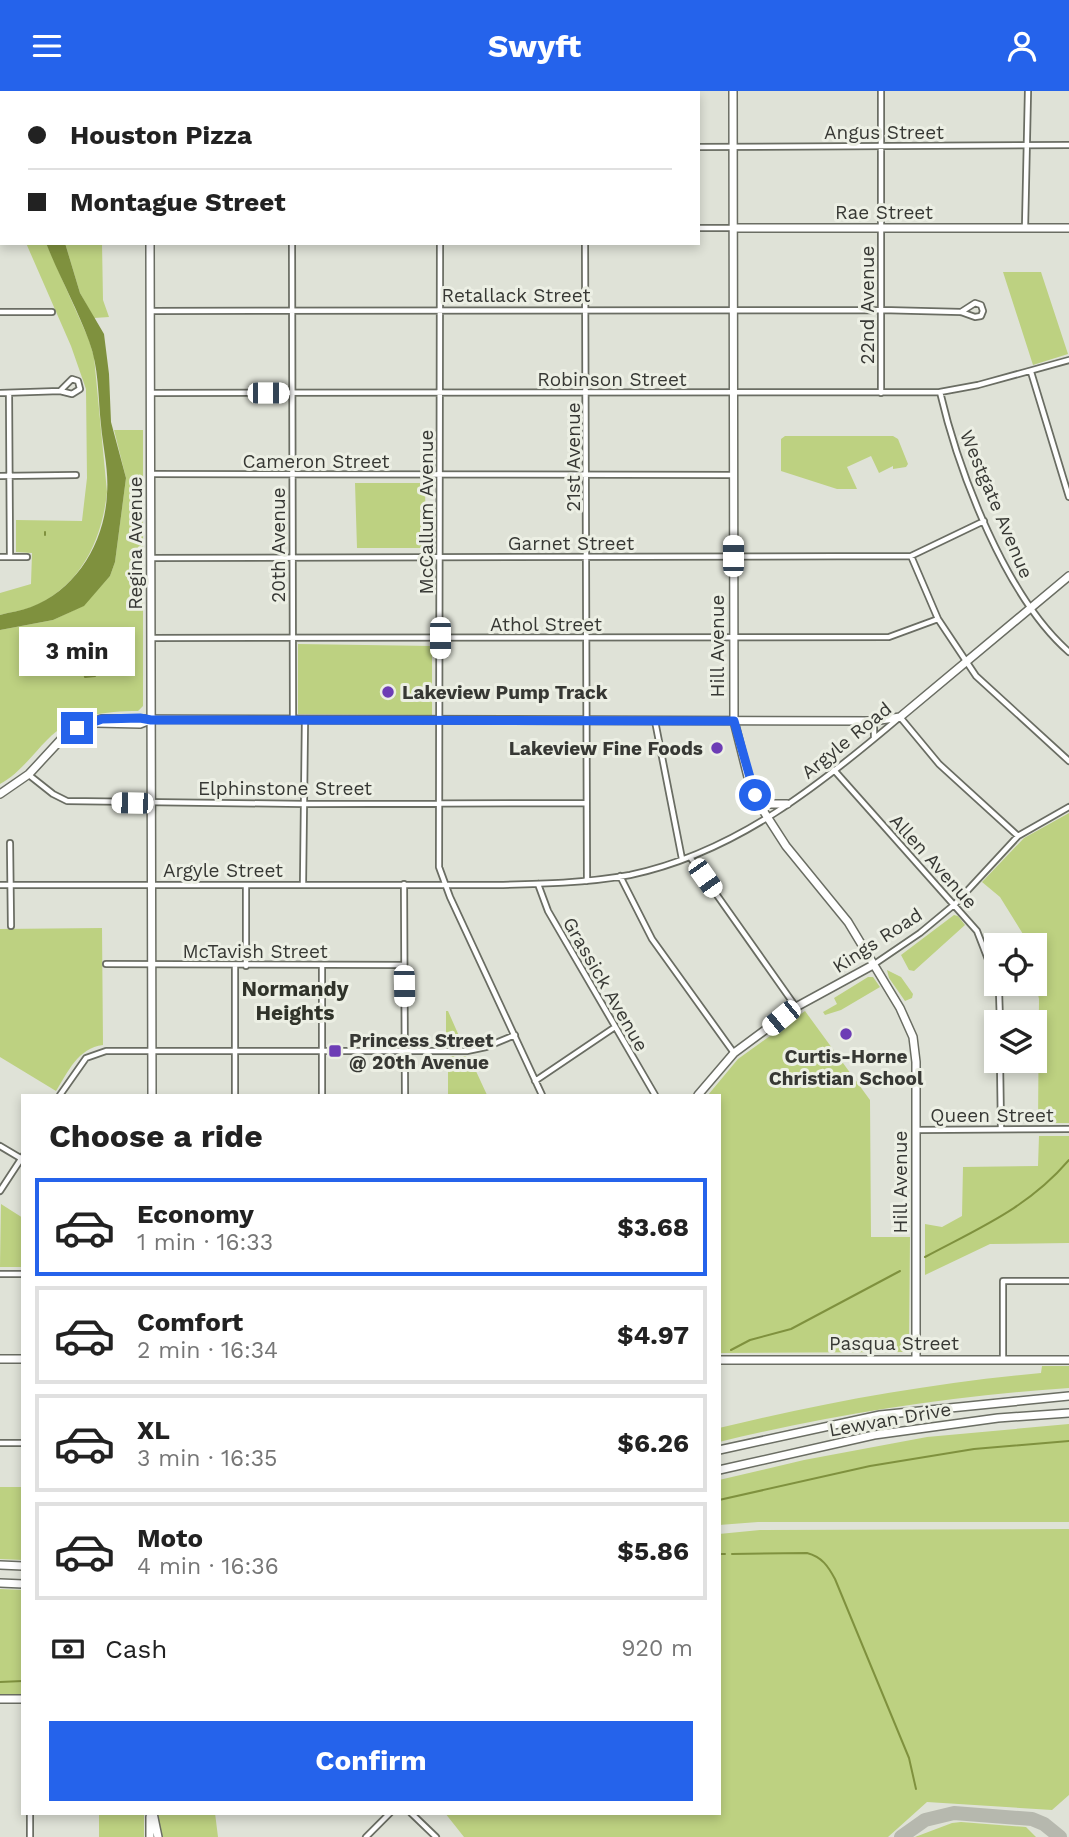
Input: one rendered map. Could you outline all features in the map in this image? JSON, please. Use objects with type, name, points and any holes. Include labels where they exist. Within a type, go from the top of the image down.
[{"type":"street","name":"Hill Avenue","points":[[733,91],[734,721],[755,795],[768,819],[786,846],[848,922],[900,1008],[913,1037],[916,1062],[916,1359]]},
{"type":"street","name":"22nd Avenue","points":[[881,91],[881,393]]},
{"type":"street","points":[[1026,228],[1028,91]]},
{"type":"street","name":"Angus Street","points":[[700,147],[1069,145]]},
{"type":"street","name":"Rae Street","points":[[700,228],[1069,228]]},
{"type":"street","name":"Regina Avenue","points":[[150,245],[152,1094]]},
{"type":"street","name":"20th Avenue","points":[[292,245],[293,720]]},
{"type":"street","name":"McCallum Avenue","points":[[440,245],[439,867],[542,1094]]},
{"type":"street","name":"21st Avenue","points":[[585,245],[587,881]]},
{"type":"street","name":"Retallack Street","points":[[150,311],[585,309],[961,312]]},
{"type":"street","points":[[0,312],[52,312]]},
{"type":"street","name":"Robinson Street","points":[[150,393],[940,393],[1031,372],[1069,360]]},
{"type":"street","points":[[1031,372],[1069,497]]},
{"type":"street","points":[[0,393],[60,391]]},
{"type":"street","points":[[9,393],[10,557]]},
{"type":"street","name":"Westgate Avenue","points":[[940,393],[950,433],[984,521],[1016,587],[1069,652]]},
{"type":"street","name":"Cameron Street","points":[[151,474],[733,475]]},
{"type":"street","points":[[0,476],[76,475]]},
{"type":"street","name":"Garnet Street","points":[[151,558],[911,556],[984,521]]},
{"type":"street","points":[[911,556],[938,619],[976,676],[1069,761]]},
{"type":"street","points":[[0,557],[27,557]]},
{"type":"street","name":"Argyle Road","points":[[446,885],[538,884],[620,876],[690,857],[724,842],[768,819],[834,770],[1069,576]]},
{"type":"street","name":"Athol Street","points":[[151,638],[889,637],[938,619]]},
{"type":"street","points":[[0,794],[29,774],[66,734],[102,719],[874,721],[900,717],[939,764],[1018,836]]},
{"type":"street","points":[[303,884],[305,720]]},
{"type":"street","points":[[655,721],[682,859]]},
{"type":"street","points":[[874,721],[874,739]]},
{"type":"street","name":"Allen Avenue","points":[[834,770],[955,904],[977,931],[984,949]]},
{"type":"street","name":"Elphinstone Street","points":[[29,774],[53,794],[68,801],[585,803]]},
{"type":"street","points":[[755,795],[767,804],[787,804]]},
{"type":"street","name":"Kings Road","points":[[699,1094],[734,1053],[796,1007],[873,965],[920,933],[955,904],[1018,836],[1069,807]]},
{"type":"street","points":[[10,843],[11,926]]},
{"type":"street","points":[[690,857],[796,1007]]},
{"type":"street","points":[[620,876],[652,939],[734,1053]]},
{"type":"street","points":[[404,884],[405,1094]]},
{"type":"street","name":"Grassick Avenue","points":[[538,884],[548,911],[654,1094]]},
{"type":"street","name":"Argyle Street","points":[[0,885],[446,885]]},
{"type":"street","points":[[246,885],[246,966]]},
{"type":"street","name":"McTavish Street","points":[[106,964],[404,965]]},
{"type":"street","points":[[322,965],[322,1094]]},
{"type":"street","points":[[235,966],[235,1094]]},
{"type":"street","points":[[535,1081],[615,1027]]},
{"type":"street","points":[[61,1094],[86,1058],[106,1051],[467,1051],[486,1047],[515,1035]]},
{"type":"street","points":[[1000,1073],[1001,1129]]},
{"type":"street","name":"Queen Street","points":[[916,1130],[1069,1129]]},
{"type":"street","points":[[0,1146],[21,1157]]},
{"type":"street","points":[[0,1191],[21,1160]]},
{"type":"street","points":[[0,1274],[21,1274]]},
{"type":"street","points":[[1003,1360],[1003,1281],[1069,1281]]},
{"type":"street","points":[[0,1359],[21,1359]]},
{"type":"street","name":"Pasqua Street","points":[[721,1360],[1069,1360]]},
{"type":"street","name":"Lewvan Drive","points":[[721,1450],[880,1415],[1069,1395]]},
{"type":"street","name":"Lewvan Drive","points":[[721,1470],[874,1435],[985,1420],[1069,1413]]},
{"type":"street","points":[[0,1443],[21,1443]]},
{"type":"street","points":[[0,1565],[21,1566]]},
{"type":"street","points":[[0,1583],[21,1584]]},
{"type":"street","points":[[0,1699],[21,1699]]},
{"type":"street","points":[[30,1815],[30,1837]]},
{"type":"street","points":[[150,1837],[152,1815]]},
{"type":"street","points":[[152,1815],[158,1837]]},
{"type":"street","points":[[366,1837],[388,1815]]},
{"type":"street","points":[[413,1815],[436,1837]]},
{"type":"shaded area","points":[[27,245],[47,245],[89,340],[94,357],[107,492],[94,545],[76,575],[49,598],[28,608],[0,615],[0,593],[31,584],[32,553],[16,552],[16,520],[82,521],[87,478],[86,389],[71,346]]},
{"type":"shaded area","points":[[47,245],[66,245],[80,293],[104,334],[111,422],[126,478],[115,562],[110,576],[84,606],[53,620],[0,630],[0,615],[47,599],[75,576],[86,562],[101,529],[107,477],[95,361]]},
{"type":"shaded area","points":[[66,245],[102,245],[103,300],[109,317],[94,318],[80,293]]},
{"type":"shaded area","points":[[1003,272],[1041,272],[1068,354],[1033,365]]},
{"type":"shaded area","points":[[114,430],[143,430],[143,706],[138,711],[90,716],[67,725],[47,740],[14,775],[0,784],[0,630],[53,620],[83,606],[110,576],[115,562],[126,478]]},
{"type":"shaded area","points":[[785,436],[893,436],[898,439],[908,464],[906,467],[893,469],[893,466],[879,473],[871,456],[847,467],[857,489],[837,489],[781,471],[781,439]]},
{"type":"shaded area","points":[[355,483],[425,483],[426,548],[357,548]]},
{"type":"shaded area","points":[[298,644],[432,646],[432,715],[298,714]]},
{"type":"shaded area","points":[[1069,813],[1069,1123],[1038,1123],[1038,1073],[1047,1073],[1047,1010],[1039,1010],[1038,996],[1047,996],[1047,933],[1022,933],[1000,897],[982,882],[1024,838]]},
{"type":"shaded area","points":[[954,915],[965,925],[914,971],[909,970],[901,955]]},
{"type":"shaded area","points":[[102,928],[103,1045],[80,1056],[56,1091],[0,1057],[0,929]]},
{"type":"shaded area","points":[[887,970],[901,977],[913,994],[912,998],[905,1001],[889,978]]},
{"type":"shaded area","points":[[868,977],[873,977],[880,987],[841,1010],[825,1015],[823,1012],[837,1004],[834,998]]},
{"type":"shaded area","points":[[448,1011],[463,1045],[446,1045]]},
{"type":"shaded area","points":[[805,1011],[870,1100],[871,1237],[910,1237],[909,1343],[903,1352],[721,1353],[721,1094],[709,1094],[738,1059]]},
{"type":"shaded area","points":[[448,1056],[469,1056],[487,1094],[448,1094]]},
{"type":"shaded area","points":[[1039,1136],[1069,1136],[1069,1243],[990,1244],[925,1275],[925,1224],[942,1227],[962,1216],[963,1167],[1038,1166]]},
{"type":"shaded area","points":[[1,1204],[21,1217],[21,1267],[0,1267]]},
{"type":"shaded area","points":[[1042,1366],[1069,1366],[1069,1388],[893,1407],[721,1442],[721,1428],[799,1410],[960,1382],[1041,1373]]},
{"type":"shaded area","points":[[1069,1424],[1069,1522],[758,1522],[721,1525],[721,1480],[804,1460],[927,1437]]},
{"type":"shaded area","points":[[0,1487],[21,1487],[21,1560],[0,1559]]},
{"type":"shaded area","points":[[1069,1529],[1069,1795],[1052,1810],[927,1802],[888,1837],[464,1837],[447,1815],[721,1815],[721,1534],[760,1530]]},
{"type":"shaded area","points":[[0,1589],[21,1590],[21,1695],[0,1695]]},
{"type":"shaded area","points":[[99,1815],[144,1815],[144,1837],[99,1837]]},
{"type":"shaded area","points":[[157,1815],[215,1815],[218,1837],[162,1837]]},
{"type":"shaded area","points":[[961,1822],[1026,1827],[1036,1837],[915,1837]]},
{"type":"waterway","points":[[69,650],[81,657],[85,677],[95,676]]},
{"type":"waterway","points":[[925,1257],[1020,1204],[1069,1160]]},
{"type":"waterway","points":[[731,1350],[750,1340],[791,1329],[900,1271]]},
{"type":"waterway","points":[[721,1500],[870,1466],[974,1449],[1069,1441]]},
{"type":"waterway","points":[[732,1554],[807,1553],[827,1566],[835,1579],[909,1758],[916,1789]]},
{"type":"waterway","points":[[0,1682],[21,1681]]},
{"type":"taxiway","points":[[901,1837],[925,1820],[954,1813],[1032,1819],[1044,1824],[1060,1837]]},
{"type":"place","name":"Lakeview Pump Track","points":[[388,692]]},
{"type":"place","name":"Lakeview Fine Foods","points":[[717,748]]},
{"type":"place","name":"Curtis-Horne Christian School","points":[[846,1034]]},
{"type":"place","name":"Princess Street @ 20th Avenue","points":[[335,1051]]},
{"type":"district","name":"Normandy Heights","points":[[295,1001]]},
{"type":"route","points":[[77,728],[102,719],[140,718],[734,721],[755,795]]}]
